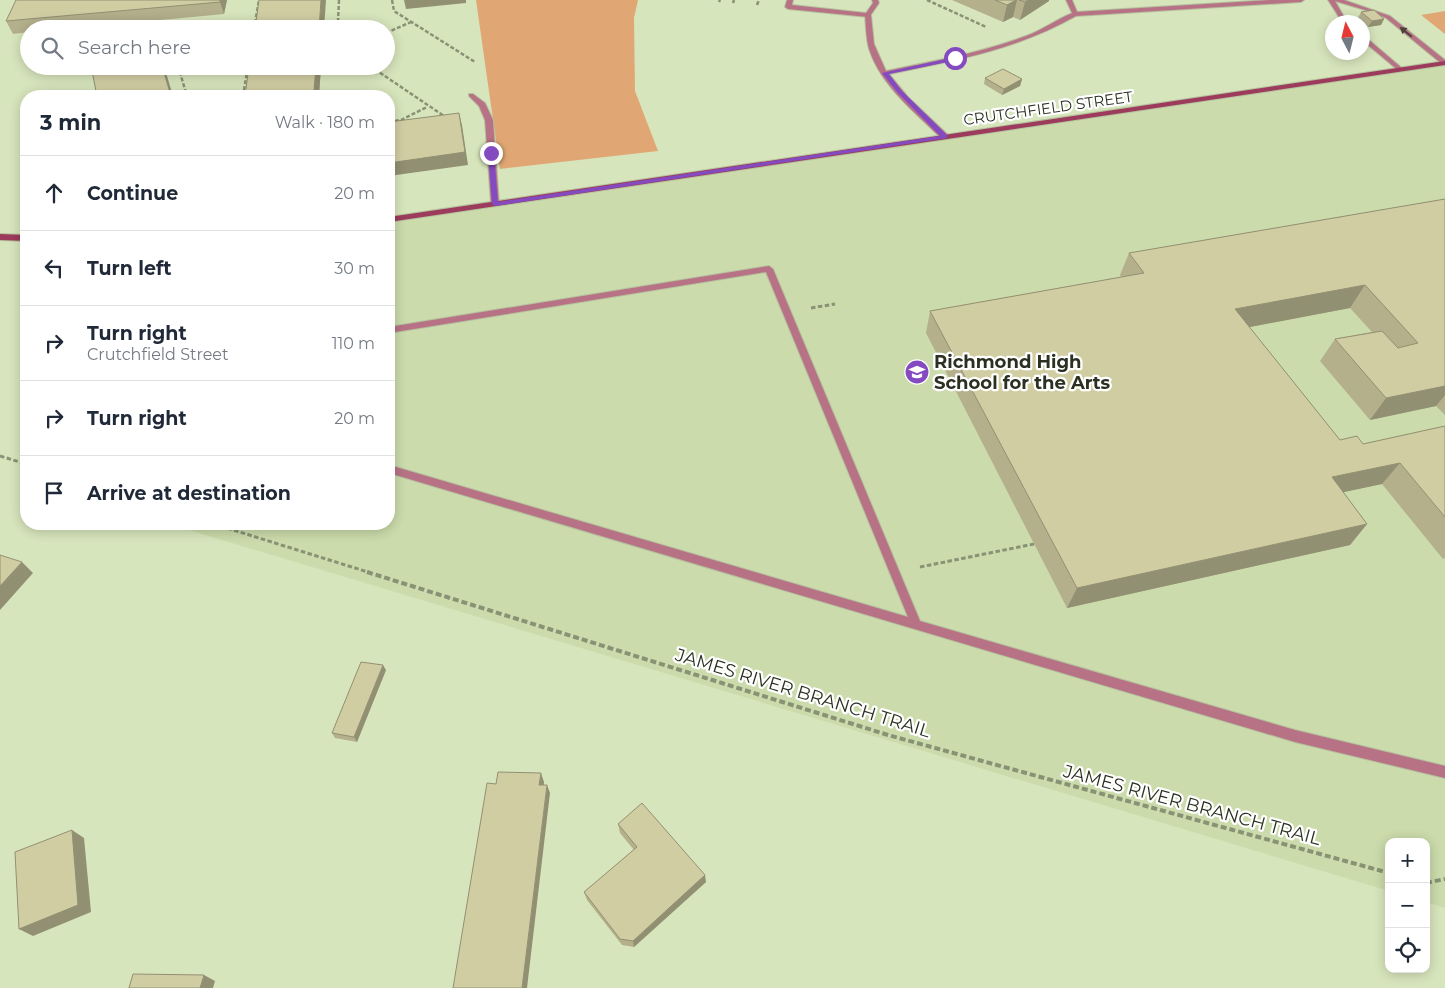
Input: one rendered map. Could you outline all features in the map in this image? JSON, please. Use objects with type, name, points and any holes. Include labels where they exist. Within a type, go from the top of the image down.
[{"type":"street","points":[[790,0],[788,7],[868,15]]},
{"type":"street","points":[[875,0],[876,3],[868,15],[870,40],[875,56],[899,91],[945,137]]},
{"type":"street","points":[[1069,0],[1075,14]]},
{"type":"street","points":[[885,73],[1024,41],[1054,28],[1075,14],[1301,0]]},
{"type":"street","points":[[1331,0],[1340,15]]},
{"type":"street","points":[[1337,0],[1388,17],[1445,63]]},
{"type":"street","points":[[1370,43],[1401,70]]},
{"type":"street","name":"CRUTCHFIELD STREET","points":[[395,219],[1445,63]]},
{"type":"street","points":[[471,95],[482,105],[489,120],[495,204]]},
{"type":"street","points":[[0,237],[20,238]]},
{"type":"street","points":[[395,329],[769,269],[916,624]]},
{"type":"street","points":[[395,471],[1295,736],[1445,772]]},
{"type":"path","points":[[256,20],[259,0]]},
{"type":"path","points":[[338,20],[339,0]]},
{"type":"path","points":[[392,0],[394,11],[475,62]]},
{"type":"path","points":[[757,5],[759,0]]},
{"type":"path","points":[[927,0],[991,29]]},
{"type":"path","points":[[395,29],[411,22]]},
{"type":"path","points":[[181,75],[185,90]]},
{"type":"path","points":[[244,90],[246,75]]},
{"type":"path","points":[[383,75],[450,120]]},
{"type":"path","points":[[395,121],[428,106]]},
{"type":"path","points":[[809,308],[835,304]]},
{"type":"path","points":[[0,456],[20,462]]},
{"type":"path","name":"JAMES RIVER BRANCH TRAIL","points":[[233,530],[888,735],[1385,872]]},
{"type":"path","points":[[894,572],[1034,544]]},
{"type":"path","points":[[1430,882],[1445,880]]},
{"type":"shaded area","points":[[476,0],[638,0],[634,18],[635,91],[658,151],[500,169]]},
{"type":"shaded area","points":[[1445,11],[1445,34],[1421,15]]},
{"type":"shaded area","name":"Richmond High School for the Arts","points":[[1445,63],[1445,908],[1430,903],[1430,838],[1385,838],[1385,890],[189,530],[395,530],[395,218]]},
{"type":"building","points":[[16,0],[220,0],[220,2],[6,21]]},
{"type":"building","points":[[259,0],[321,0],[320,20],[256,20]]},
{"type":"building","points":[[995,0],[1016,0],[1007,5]]},
{"type":"building","points":[[1374,10],[1384,19],[1372,21],[1370,15],[1365,15],[1361,12]]},
{"type":"building","points":[[1003,69],[1022,79],[1004,89],[985,78]]},
{"type":"building","points":[[93,75],[165,75],[169,90],[96,90]]},
{"type":"building","points":[[248,75],[315,75],[314,90],[246,90]]},
{"type":"building","points":[[459,113],[465,152],[395,162],[395,121]]},
{"type":"building","points":[[1445,199],[1445,386],[1386,398],[1335,339],[1382,331],[1398,348],[1418,343],[1365,285],[1235,309],[1340,440],[1357,436],[1363,444],[1445,426],[1445,517],[1400,463],[1332,477],[1367,524],[1077,588],[930,311],[1144,273],[1129,253]]},
{"type":"building","points":[[0,555],[22,562],[0,586]]},
{"type":"building","points":[[361,662],[383,665],[354,737],[332,733]]},
{"type":"building","points":[[498,772],[541,773],[539,785],[547,785],[522,988],[453,988],[487,783],[496,784]]},
{"type":"building","points":[[642,803],[705,875],[633,941],[620,939],[584,892],[637,847],[618,824]]},
{"type":"building","points":[[72,830],[78,905],[19,929],[15,852]]},
{"type":"building","points":[[133,974],[204,975],[200,988],[129,988]]},
{"type":"place","name":"Richmond High School for the Arts","points":[[917,372]]},
{"type":"route","points":[[491,153],[495,204],[945,137],[899,91],[885,73],[955,58]]}]
